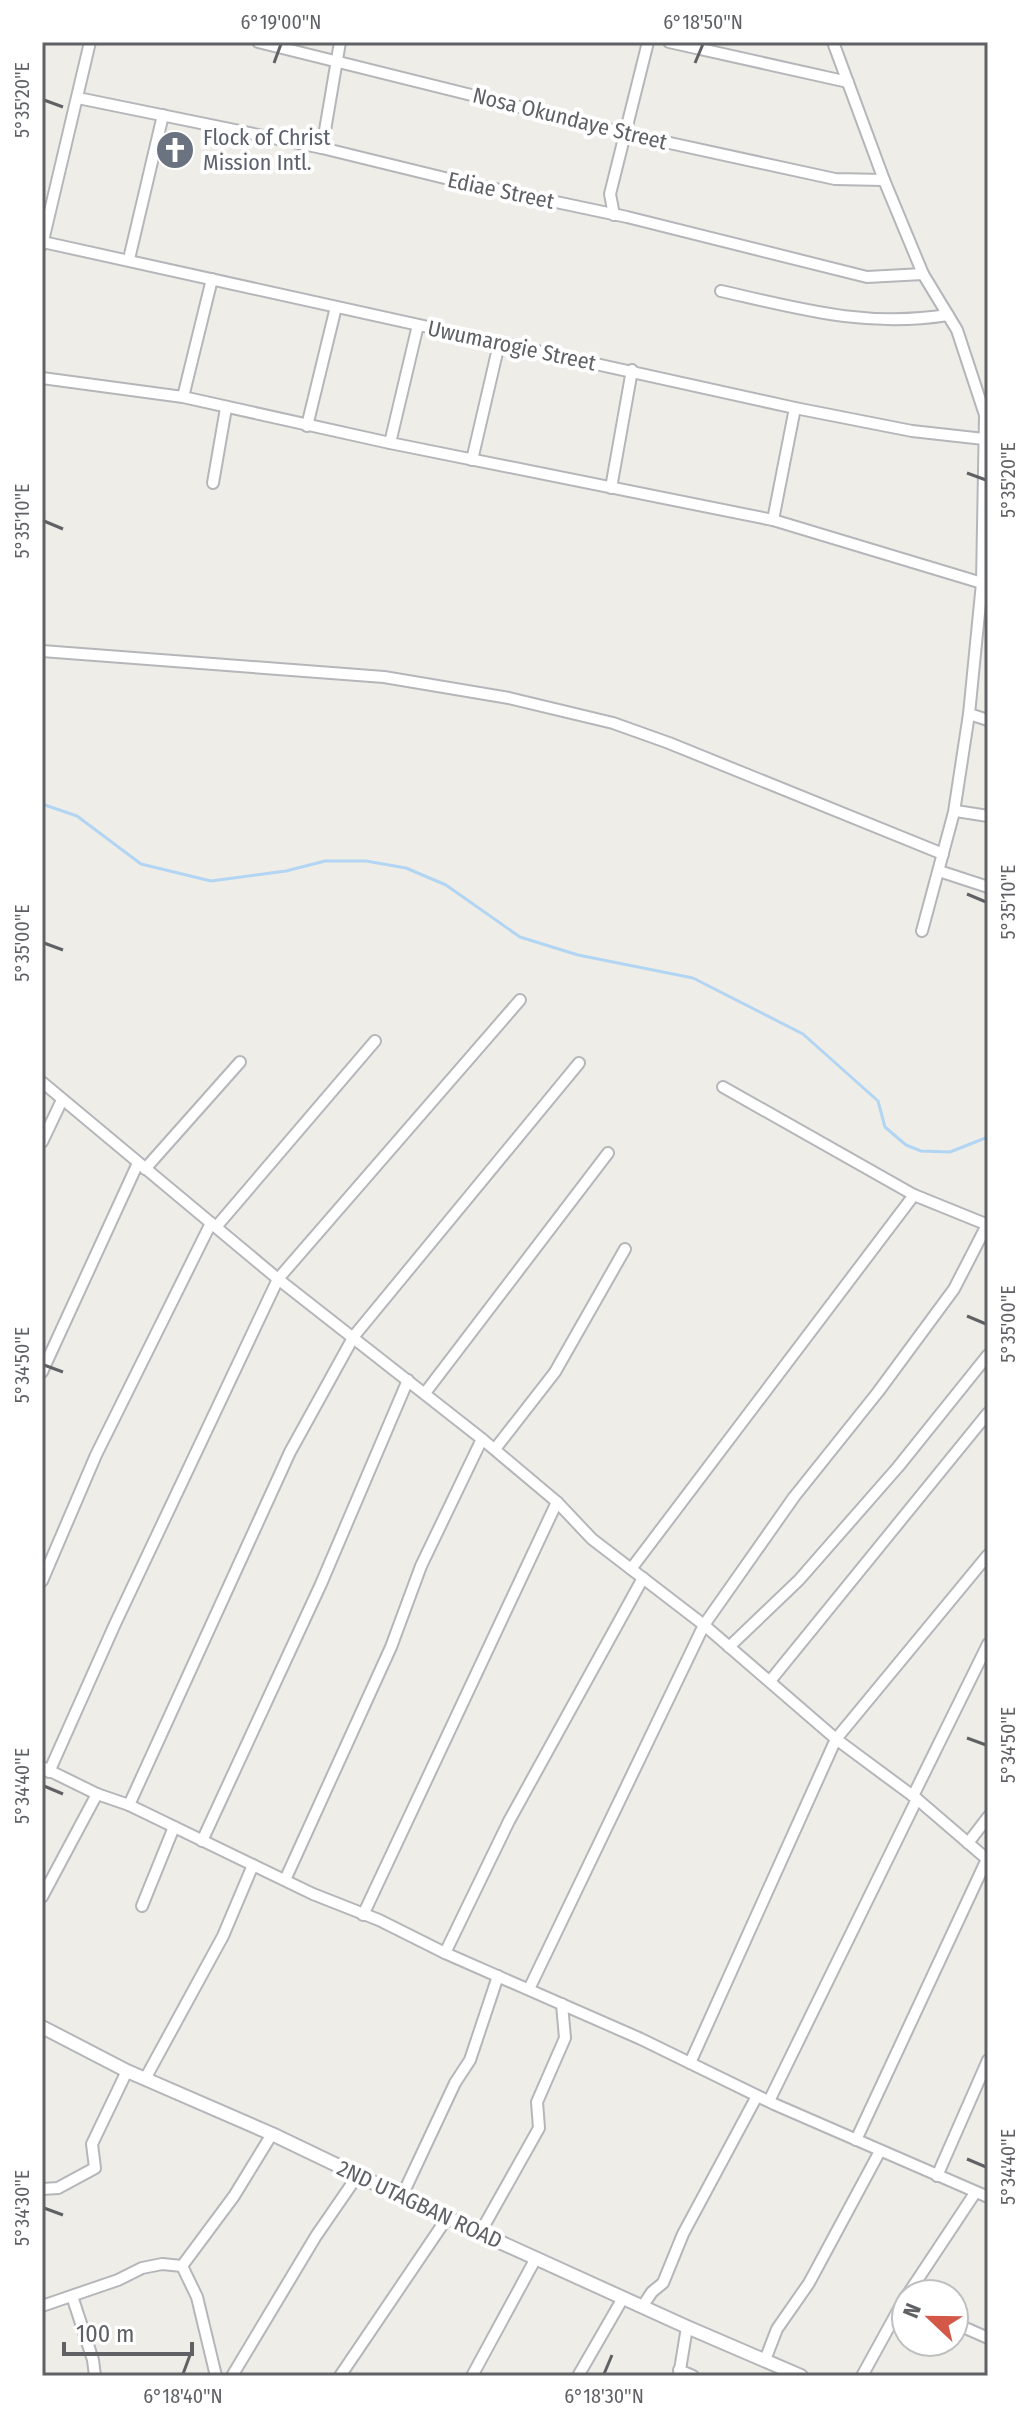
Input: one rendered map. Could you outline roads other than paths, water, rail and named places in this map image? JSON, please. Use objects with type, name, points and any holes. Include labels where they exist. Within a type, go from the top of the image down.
[{"type":"street","points":[[42,245],[90,42]]},
{"type":"street","name":"Nosa Okundaye Street","points":[[258,42],[624,133],[835,179],[884,180]]},
{"type":"street","points":[[322,148],[340,42]]},
{"type":"street","points":[[614,215],[610,194],[648,42]]},
{"type":"street","points":[[669,42],[848,82]]},
{"type":"street","points":[[833,42],[923,274],[957,330],[986,415],[982,583],[969,714],[954,812],[922,931]]},
{"type":"street","name":"Ediae Street","points":[[78,98],[322,148],[867,277],[923,274]]},
{"type":"street","points":[[129,259],[163,115]]},
{"type":"street","name":"Uwumarogie Street","points":[[42,245],[129,259],[795,408],[912,431],[984,439]]},
{"type":"street","points":[[183,397],[212,279]]},
{"type":"street","points":[[721,291],[867,321],[916,320],[948,315]]},
{"type":"street","points":[[307,426],[336,307]]},
{"type":"street","points":[[390,443],[418,325]]},
{"type":"street","points":[[472,460],[499,344]]},
{"type":"street","points":[[611,488],[632,370]]},
{"type":"street","points":[[42,378],[183,397],[307,426],[773,520],[982,583]]},
{"type":"street","points":[[213,483],[226,408]]},
{"type":"street","points":[[773,520],[795,408]]},
{"type":"street","points":[[42,651],[384,677],[509,698],[613,723],[669,743],[943,854]]},
{"type":"street","points":[[969,714],[988,720]]},
{"type":"street","points":[[956,811],[988,816]]},
{"type":"street","points":[[939,871],[988,887]]},
{"type":"street","points":[[520,1000],[278,1279],[45,1770],[129,1805],[285,1880],[379,1920],[757,2096],[988,2197]]},
{"type":"street","points":[[42,1581],[96,1455],[213,1225],[375,1041]]},
{"type":"street","points":[[42,1372],[142,1166],[240,1062]]},
{"type":"street","points":[[129,1805],[290,1452],[354,1336],[579,1063]]},
{"type":"street","points":[[42,1082],[278,1279],[495,1449],[557,1502],[592,1539],[704,1625],[836,1739],[915,1798],[987,1860],[856,2140]]},
{"type":"street","points":[[529,1989],[704,1625],[794,1497],[878,1392],[954,1289],[988,1225],[914,1195],[723,1087]]},
{"type":"street","points":[[42,1142],[62,1100]]},
{"type":"street","points":[[425,1393],[608,1153]]},
{"type":"street","points":[[631,1569],[914,1195]]},
{"type":"street","points":[[495,1449],[555,1372],[625,1249]]},
{"type":"street","points":[[729,1647],[808,1570],[898,1467],[988,1355]]},
{"type":"street","points":[[202,1841],[321,1584],[408,1380]]},
{"type":"street","points":[[770,1681],[988,1413]]},
{"type":"street","points":[[285,1880],[391,1647],[421,1566],[482,1439]]},
{"type":"street","points":[[363,1915],[557,1502]]},
{"type":"street","points":[[690,2063],[836,1739],[988,1555]]},
{"type":"street","points":[[445,1953],[509,1821],[643,1578]]},
{"type":"street","points":[[769,2101],[988,1644]]},
{"type":"street","points":[[42,1897],[97,1794]]},
{"type":"street","points":[[968,1843],[988,1817]]},
{"type":"street","points":[[142,1906],[174,1827]]},
{"type":"street","points":[[145,2079],[223,1936],[253,1865]]},
{"type":"street","points":[[402,2196],[455,2083],[470,2060],[498,1976]]},
{"type":"street","points":[[480,2233],[539,2128],[537,2102],[565,2038],[562,2004]]},
{"type":"street","name":"2ND UTAGBAN ROAD","points":[[42,2027],[127,2071],[272,2134],[642,2307],[801,2376]]},
{"type":"street","points":[[937,2176],[988,2060]]},
{"type":"street","points":[[42,2189],[58,2188],[95,2168],[92,2144],[127,2071]]},
{"type":"street","points":[[642,2307],[663,2283],[683,2234],[757,2096]]},
{"type":"street","points":[[182,2266],[234,2196],[272,2134]]},
{"type":"street","points":[[765,2360],[777,2329],[809,2283],[880,2151]]},
{"type":"street","points":[[232,2376],[316,2236],[358,2175]]},
{"type":"street","points":[[920,2278],[975,2193]]},
{"type":"street","points":[[340,2376],[447,2218]]},
{"type":"street","points":[[472,2376],[536,2258]]},
{"type":"street","points":[[42,2306],[118,2280],[142,2268],[162,2264],[182,2266]]},
{"type":"street","points":[[182,2266],[197,2297],[216,2376]]},
{"type":"street","points":[[72,2296],[93,2360],[95,2376]]},
{"type":"street","points":[[578,2376],[623,2298]]},
{"type":"street","points":[[687,2327],[679,2373],[693,2376]]},
{"type":"street","points":[[862,2376],[890,2327]]},
{"type":"waterway","points":[[42,804],[77,816],[141,864],[211,881],[286,871],[325,861],[366,861],[406,868],[446,885],[520,937],[578,955],[693,978],[803,1034],[878,1101],[885,1127],[906,1145],[921,1151],[950,1152],[988,1137]]},
{"type":"place","name":"Flock of Christ Mission Intl.","points":[[175,150]]}]
